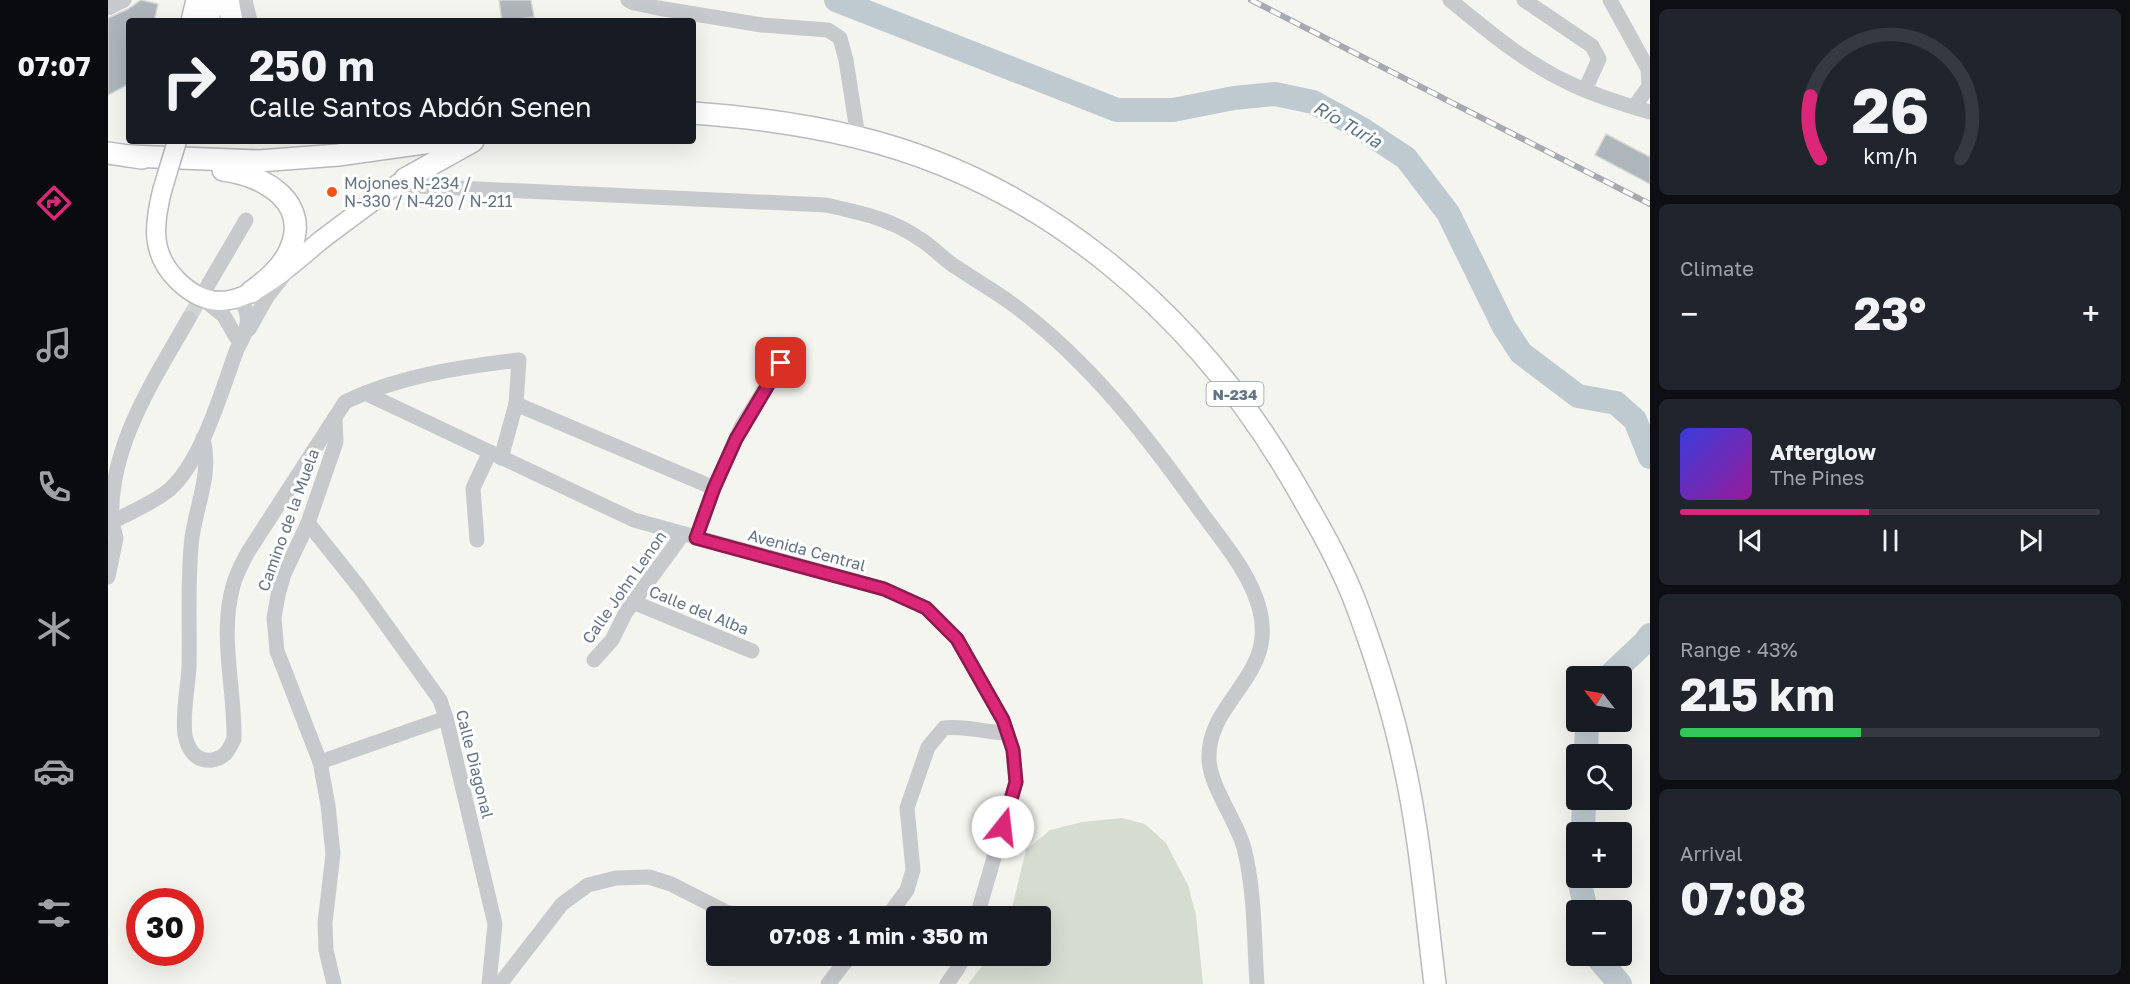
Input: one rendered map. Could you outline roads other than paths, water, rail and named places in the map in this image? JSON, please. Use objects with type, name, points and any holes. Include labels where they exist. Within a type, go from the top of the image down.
[{"type":"highway","points":[[193,18],[197,0]]},
{"type":"highway","points":[[228,0],[231,18]]},
{"type":"highway","name":"N-234","points":[[696,113],[780,121],[858,137],[915,154],[969,176],[1019,202],[1078,239],[1133,282],[1189,337],[1234,393],[1272,446],[1328,543],[1358,609],[1381,677],[1404,763],[1416,828],[1435,984]]},
{"type":"highway","points":[[108,141],[126,143]]},
{"type":"highway","points":[[108,153],[130,147],[259,162],[338,155],[417,144]]},
{"type":"highway","points":[[405,179],[469,144]]},
{"type":"highway","points":[[130,147],[198,170],[243,173],[259,178],[283,195],[294,214],[292,244],[276,270],[246,295]]},
{"type":"main road","points":[[210,18],[213,0]]},
{"type":"main road","points":[[176,144],[155,221],[155,243],[159,255],[171,274],[202,290],[216,301],[246,295],[405,179]]},
{"type":"street","points":[[108,8],[124,0]]},
{"type":"street","points":[[245,0],[249,18]]},
{"type":"street","points":[[628,0],[658,8],[762,25],[828,30],[840,38],[846,60],[858,137]]},
{"type":"street","points":[[1450,0],[1533,63],[1585,90],[1650,112]]},
{"type":"street","points":[[1524,0],[1592,46],[1599,59],[1585,90]]},
{"type":"street","points":[[1610,0],[1648,69],[1649,86],[1634,107]]},
{"type":"street","points":[[405,179],[408,184],[415,186],[826,205],[878,216],[920,239],[951,264],[1016,306],[1077,360],[1120,405],[1172,471],[1244,572],[1254,591],[1260,611],[1263,628],[1259,654],[1239,692],[1219,720],[1209,758],[1214,781],[1232,816],[1244,848],[1251,901],[1257,984]]},
{"type":"street","points":[[239,341],[224,316],[202,290],[246,220]]},
{"type":"street","points":[[239,341],[267,297],[298,259]]},
{"type":"street","points":[[110,522],[168,491],[186,471],[203,438],[239,341],[248,314],[246,295]]},
{"type":"street","points":[[108,577],[116,538],[110,522],[112,478],[120,452],[136,412],[189,318]]},
{"type":"street","points":[[203,438],[207,463],[192,537],[189,668],[185,717],[185,735],[192,753],[197,758],[206,760],[220,758],[234,739],[227,624],[233,585],[248,552],[345,402],[418,376],[519,360],[516,404],[496,455],[473,488],[477,540]]},
{"type":"street","name":"Calle John Lenon","points":[[594,660],[612,640],[633,602],[689,536],[714,488],[741,427],[781,363]]},
{"type":"street","name":"Avenida Central","points":[[365,393],[634,520],[884,589],[926,608],[957,639],[1003,720],[1013,750],[1016,782],[980,906]]},
{"type":"street","points":[[516,404],[714,488]]},
{"type":"street","name":"Camino de la Muela","points":[[334,984],[326,950],[325,923],[332,875],[328,805],[320,762],[287,681],[274,634],[274,618],[284,574],[308,523],[336,442],[335,418]]},
{"type":"street","name":"Calle Diagonal","points":[[308,523],[359,586],[440,700],[495,924],[489,984]]},
{"type":"street","name":"Calle del Alba","points":[[633,602],[752,651]]},
{"type":"street","points":[[320,762],[446,718]]},
{"type":"street","points":[[895,906],[907,890],[913,870],[907,808],[928,747],[944,728],[954,726],[989,733],[1007,733]]},
{"type":"street","points":[[500,984],[562,904],[588,885],[616,878],[649,877],[671,884],[714,906]]},
{"type":"street","points":[[828,984],[842,966]]},
{"type":"street","points":[[946,984],[959,966]]},
{"type":"waterway","name":"Río Turia","points":[[836,0],[1117,110],[1173,110],[1234,98],[1275,94],[1313,102],[1362,129],[1406,158],[1448,213],[1504,327],[1521,353],[1578,396],[1616,403],[1635,420],[1650,457]]},
{"type":"waterway","name":"Río Turia","points":[[1620,666],[1650,635]]},
{"type":"waterway","name":"Río Turia","points":[[1586,744],[1587,732]]},
{"type":"waterway","name":"Río Turia","points":[[1583,822],[1584,810]]},
{"type":"waterway","name":"Río Turia","points":[[1581,888],[1584,900]]},
{"type":"waterway","name":"Río Turia","points":[[1605,966],[1620,984]]},
{"type":"tunnel","points":[[189,318],[207,287]]},
{"type":"railway","points":[[1251,0],[1650,204]]},
{"type":"place","name":"Mojones N-234 / N-330 / N-420 / N-211","points":[[332,192]]}]
